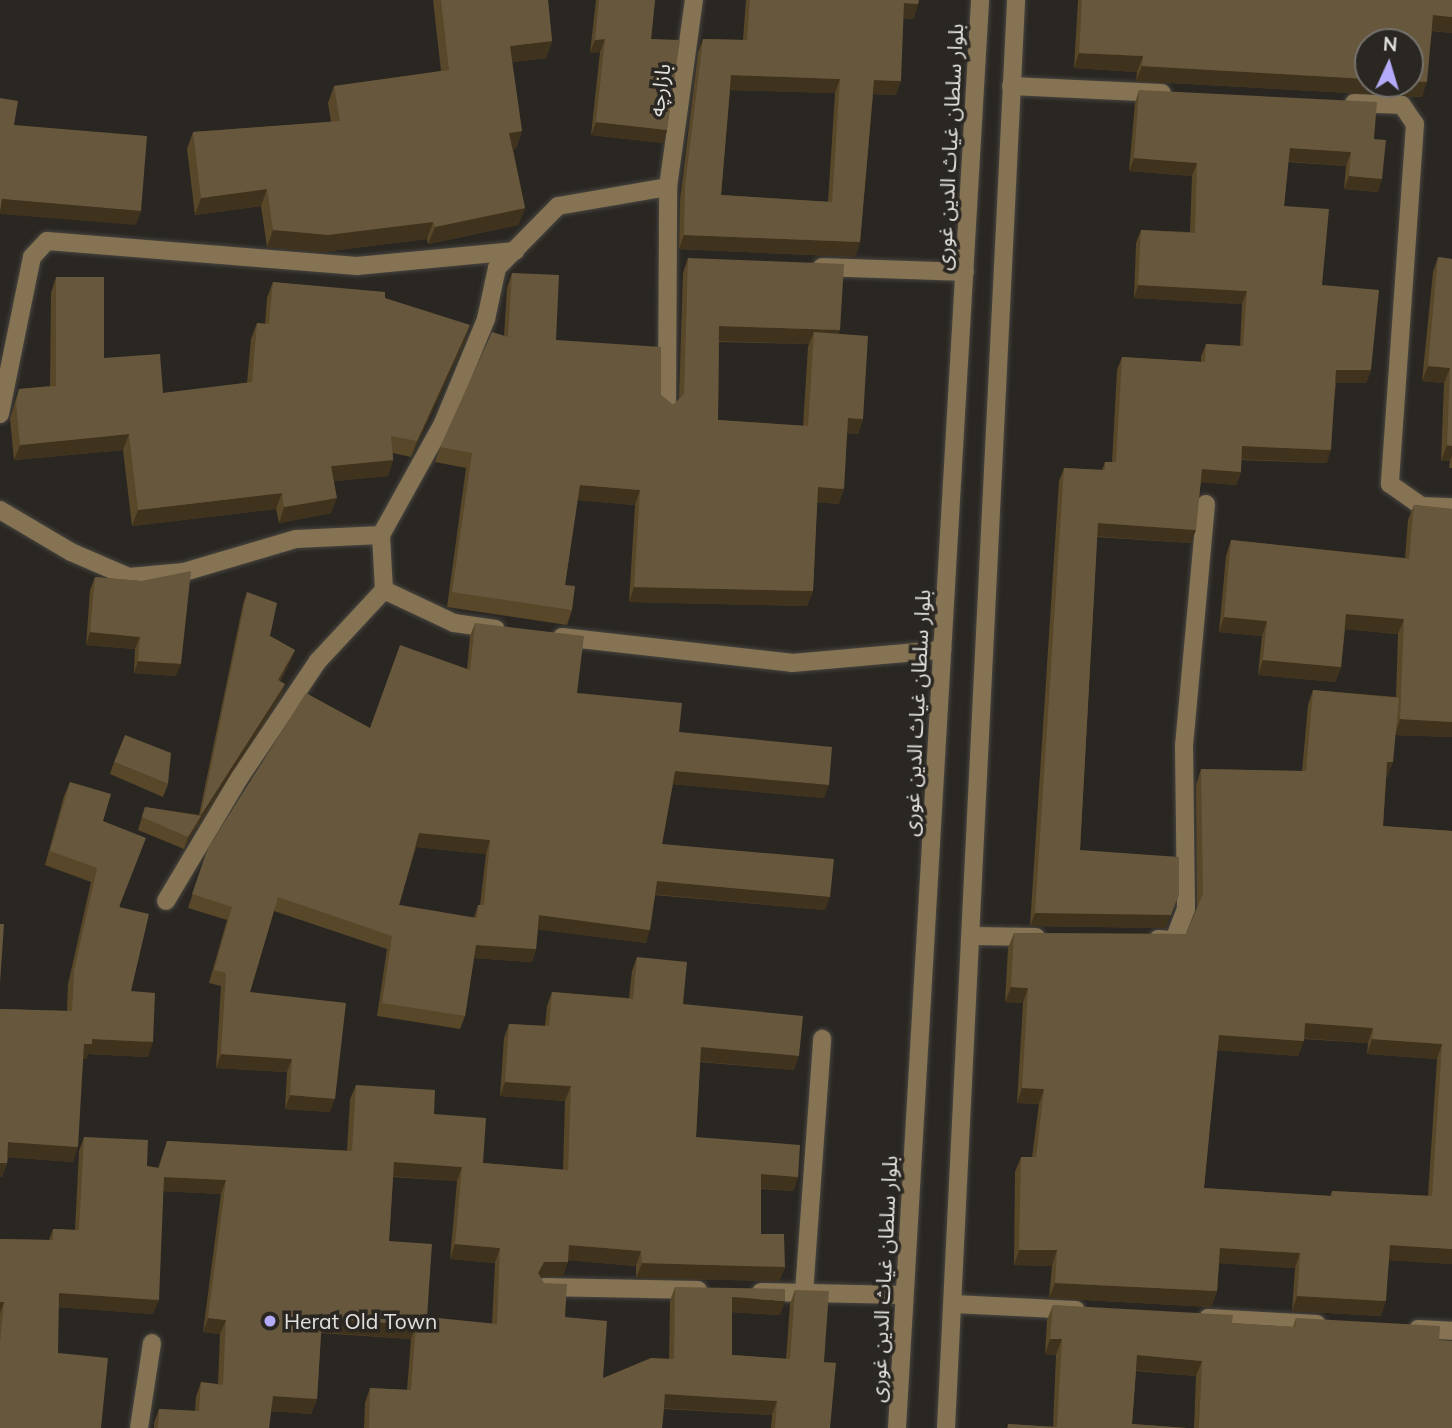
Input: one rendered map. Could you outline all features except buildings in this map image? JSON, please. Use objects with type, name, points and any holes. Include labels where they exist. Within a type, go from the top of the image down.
[{"type":"street","name":"بازارچه","points":[[667,409],[668,187],[694,0]]},
{"type":"street","name":"بلوار سلطان غیاث الدین غوری","points":[[897,1428],[980,0]]},
{"type":"street","points":[[946,1428],[973,936],[1016,0]]},
{"type":"street","points":[[1012,86],[1179,94]]},
{"type":"street","points":[[1332,102],[1402,105],[1415,124],[1390,484],[1421,506],[1452,507]]},
{"type":"street","points":[[166,901],[240,777],[318,661],[384,590],[381,535],[443,423],[486,319],[498,268],[558,206],[668,187]]},
{"type":"street","points":[[0,414],[32,257],[47,241],[357,266],[515,251]]},
{"type":"street","points":[[666,261],[693,262]]},
{"type":"street","points":[[802,266],[965,272]]},
{"type":"street","points":[[1134,939],[1174,940],[1186,909],[1184,746],[1206,504]]},
{"type":"street","points":[[0,510],[71,552],[129,577],[184,572],[296,539],[381,535]]},
{"type":"street","points":[[384,590],[454,623],[509,631]]},
{"type":"street","points":[[549,636],[792,663],[942,650]]},
{"type":"street","points":[[973,936],[1053,937]]},
{"type":"street","points":[[804,1293],[822,1039]]},
{"type":"street","points":[[544,1287],[904,1295]]},
{"type":"street","points":[[953,1304],[1092,1311]]},
{"type":"street","points":[[1189,1317],[1341,1325]]},
{"type":"street","points":[[1396,1328],[1452,1331]]},
{"type":"street","points":[[139,1428],[152,1343]]},
{"type":"place","name":"Herat Old Town","points":[[270,1321]]}]
